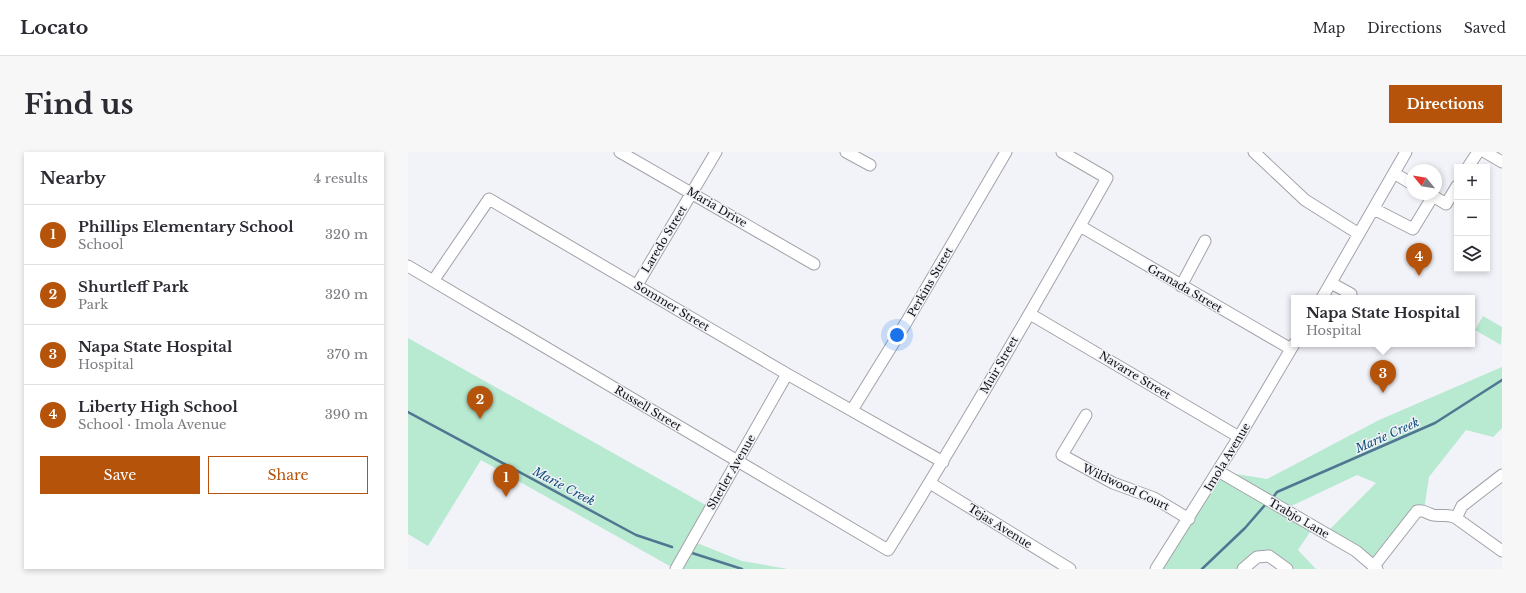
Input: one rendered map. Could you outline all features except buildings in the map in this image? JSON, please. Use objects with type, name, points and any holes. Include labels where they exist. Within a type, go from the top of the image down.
[{"type":"street","name":"Maria Drive","points":[[620,152],[692,192],[814,264]]},
{"type":"street","name":"Laredo Street","points":[[637,285],[716,152]]},
{"type":"street","points":[[846,152],[870,165]]},
{"type":"street","name":"Perkins Street","points":[[852,410],[907,321],[1006,152]]},
{"type":"street","name":"Muir Street","points":[[888,550],[943,462],[1030,314],[1107,178],[1062,152]]},
{"type":"street","points":[[1254,152],[1305,200],[1359,234]]},
{"type":"street","points":[[1324,295],[1394,174],[1405,152]]},
{"type":"street","points":[[1470,164],[1478,152]]},
{"type":"street","points":[[1485,152],[1502,162]]},
{"type":"street","points":[[1394,174],[1406,181]]},
{"type":"street","points":[[1439,200],[1446,204],[1454,191]]},
{"type":"street","name":"Sommer Street","points":[[433,281],[489,199],[787,374],[943,462]]},
{"type":"street","points":[[1374,208],[1413,229],[1428,200]]},
{"type":"street","name":"Granada Street","points":[[1080,226],[1181,286],[1291,346]]},
{"type":"street","points":[[1181,286],[1205,241]]},
{"type":"street","name":"Russell Street","points":[[408,266],[888,550]]},
{"type":"street","points":[[1331,283],[1350,295]]},
{"type":"street","name":"Navarre Street","points":[[1030,314],[1240,437]]},
{"type":"street","name":"Imola Avenue","points":[[1156,569],[1240,437],[1292,347]]},
{"type":"street","name":"Shetler Avenue","points":[[676,569],[787,374]]},
{"type":"street","name":"Wildwood Court","points":[[1086,415],[1062,455],[1113,483],[1154,498],[1189,519]]},
{"type":"street","name":"Trabjo Lane","points":[[1218,471],[1356,551],[1376,568]]},
{"type":"street","points":[[1456,518],[1462,506],[1502,475]]},
{"type":"street","name":"Tejas Avenue","points":[[930,483],[1070,569]]},
{"type":"street","points":[[1376,568],[1417,512],[1424,510],[1433,515],[1450,514],[1502,551]]},
{"type":"street","points":[[1243,569],[1257,557],[1269,556],[1287,569]]},
{"type":"green space","points":[[1483,316],[1502,327],[1501,345],[1475,330]]},
{"type":"green space","points":[[408,338],[711,508],[692,541],[742,561],[788,569],[675,569],[481,460],[428,546],[408,534]]},
{"type":"green space","points":[[1502,367],[1502,428],[1493,437],[1466,430],[1429,477],[1424,510],[1374,566],[1326,533],[1376,483],[1357,475],[1285,509],[1314,526],[1298,550],[1316,569],[1287,569],[1269,556],[1243,569],[1156,569],[1218,471],[1267,479],[1379,420]]},
{"type":"waterway","name":"Marie Creek","points":[[1274,496],[1277,492],[1435,423],[1502,380]]},
{"type":"waterway","name":"Marie Creek","points":[[408,412],[636,535],[672,547]]},
{"type":"waterway","name":"Marie Creek","points":[[1202,569],[1245,528],[1265,505]]},
{"type":"waterway","name":"Marie Creek","points":[[692,553],[742,569]]},
{"type":"place","name":"Liberty High School","points":[[1419,276]]},
{"type":"place","name":"Napa State Hospital","points":[[1383,393]]},
{"type":"place","name":"Shurtleff Park","points":[[480,419]]},
{"type":"place","name":"Phillips Elementary School","points":[[506,497]]}]
